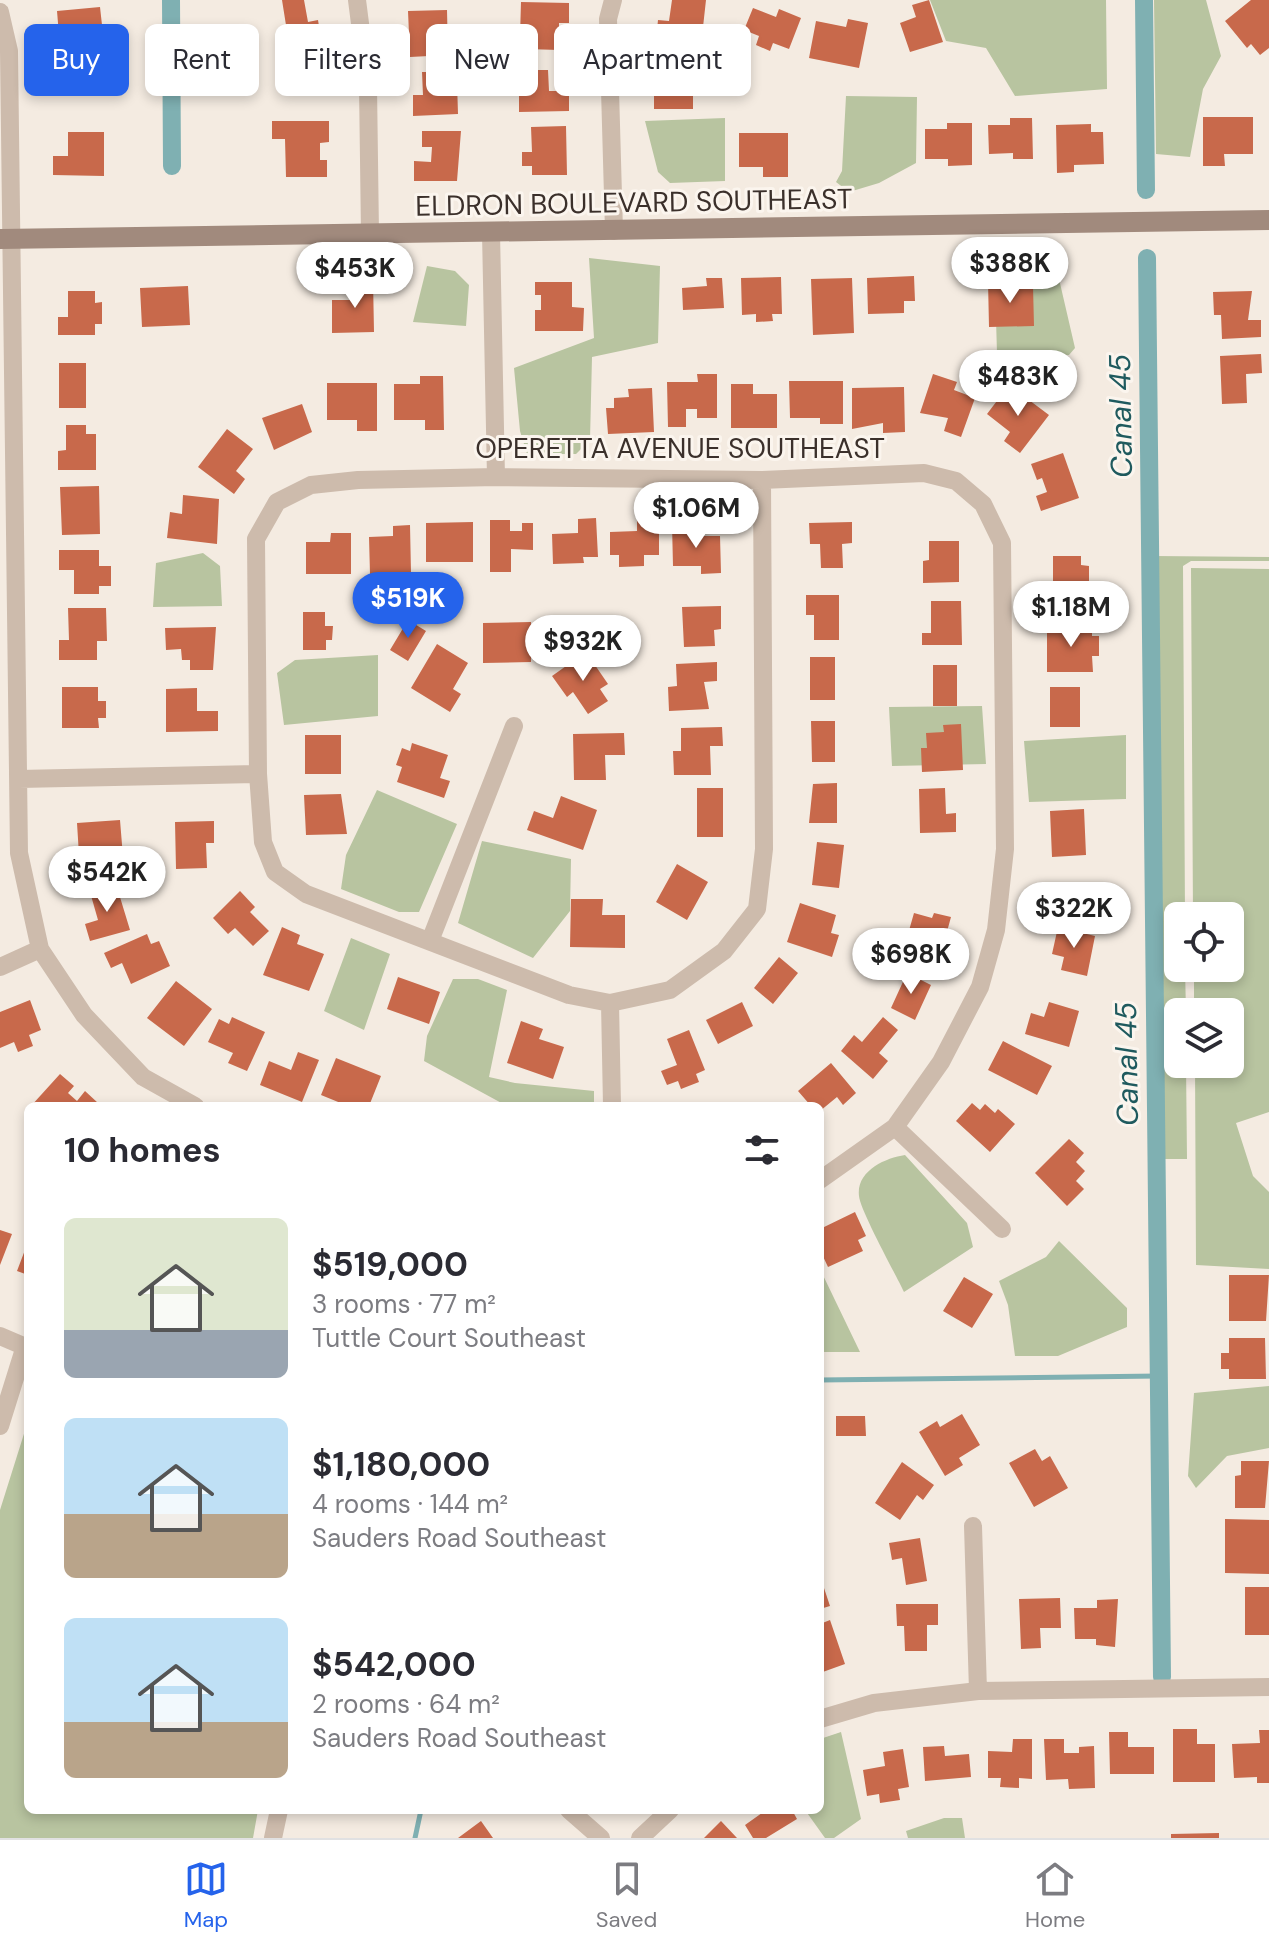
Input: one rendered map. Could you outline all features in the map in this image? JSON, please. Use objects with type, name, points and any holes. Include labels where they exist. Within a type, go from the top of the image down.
[{"type":"street","points":[[357,0],[368,86],[370,234]]},
{"type":"street","points":[[613,0],[608,19],[614,231]]},
{"type":"street","points":[[0,12],[9,51],[6,238],[19,853],[40,949],[84,1015],[143,1077],[188,1102]]},
{"type":"street","name":"ELDRON BOULEVARD SOUTHEAST","points":[[6,238],[1269,220]]},
{"type":"street","points":[[491,233],[496,477]]},
{"type":"street","name":"OPERETTA AVENUE SOUTHEAST","points":[[258,774],[256,539],[277,502],[311,485],[358,480],[496,477],[762,480],[924,473],[956,481],[983,504],[1002,543],[1005,849],[996,930],[980,987],[941,1062],[895,1127]]},
{"type":"street","points":[[19,779],[258,774],[263,842],[275,872],[306,894],[569,995],[610,1003],[670,990],[724,951],[757,909],[764,849],[762,480]]},
{"type":"street","points":[[430,941],[514,726]]},
{"type":"street","points":[[0,967],[40,949]]},
{"type":"street","points":[[610,1003],[612,1102]]},
{"type":"street","points":[[824,1177],[895,1127],[1002,1229]]},
{"type":"street","points":[[0,1336],[24,1346]]},
{"type":"street","points":[[0,1426],[24,1353]]},
{"type":"street","points":[[973,1526],[978,1691]]},
{"type":"street","points":[[824,1718],[874,1703],[978,1691],[1269,1687]]},
{"type":"street","points":[[273,1838],[278,1814]]},
{"type":"street","points":[[574,1814],[601,1838]]},
{"type":"street","points":[[640,1838],[666,1814]]},
{"type":"green space","points":[[930,0],[1106,0],[1107,89],[1015,96],[986,48],[946,41]]},
{"type":"green space","points":[[1154,0],[1206,0],[1221,56],[1203,89],[1190,157],[1156,154]]},
{"type":"green space","points":[[846,96],[917,97],[916,163],[879,183],[849,192],[836,182],[842,171]]},
{"type":"green space","points":[[725,118],[725,181],[670,183],[658,172],[645,121]]},
{"type":"green space","points":[[994,251],[1053,253],[1075,348],[1069,355],[997,353]]},
{"type":"green space","points":[[589,258],[660,266],[658,343],[592,357],[590,440],[576,454],[527,454],[520,431],[514,368],[594,338]]},
{"type":"green space","points":[[427,266],[455,271],[469,285],[466,326],[413,322]]},
{"type":"green space","points":[[203,553],[220,566],[222,606],[153,607],[156,563]]},
{"type":"green space","points":[[1154,556],[1269,557],[1269,561],[1191,561],[1183,566],[1185,902],[1164,902],[1164,982],[1185,982],[1186,998],[1164,998],[1164,1078],[1186,1078],[1187,1159],[1148,1159]]},
{"type":"green space","points":[[1191,568],[1269,569],[1269,1112],[1236,1123],[1253,1176],[1269,1192],[1269,1269],[1196,1265],[1195,1078],[1244,1078],[1244,998],[1194,998],[1194,982],[1244,982],[1244,902],[1193,902]]},
{"type":"green space","points":[[378,655],[378,716],[284,725],[277,673],[295,660]]},
{"type":"green space","points":[[982,706],[986,764],[892,766],[889,707]]},
{"type":"green space","points":[[1126,735],[1126,799],[1029,802],[1024,741]]},
{"type":"green space","points":[[377,790],[457,824],[419,912],[399,912],[341,889],[346,855]]},
{"type":"green space","points":[[482,841],[571,859],[570,911],[533,958],[458,923]]},
{"type":"green space","points":[[351,938],[390,954],[364,1030],[324,1011]]},
{"type":"green space","points":[[453,979],[478,979],[507,990],[489,1077],[515,1083],[594,1091],[594,1102],[500,1102],[424,1061],[427,1036]]},
{"type":"green space","points":[[905,1155],[967,1223],[973,1247],[904,1292],[861,1203],[859,1187],[873,1167]]},
{"type":"green space","points":[[1059,1241],[1127,1308],[1127,1327],[1058,1356],[1015,1356],[1008,1305],[999,1281],[1046,1257]]},
{"type":"green space","points":[[824,1277],[860,1352],[824,1352]]},
{"type":"green space","points":[[1269,1386],[1269,1448],[1227,1456],[1196,1488],[1188,1476],[1194,1393]]},
{"type":"green space","points":[[24,1434],[24,1814],[257,1814],[253,1838],[0,1838],[0,1510]]},
{"type":"green space","points":[[841,1732],[861,1819],[834,1838],[825,1838],[808,1814],[824,1814],[824,1738]]},
{"type":"green space","points":[[944,1818],[962,1818],[965,1838],[908,1838],[906,1831]]},
{"type":"building","points":[[282,0],[304,0],[308,22],[318,20],[319,24],[286,24]]},
{"type":"building","points":[[672,0],[706,0],[703,24],[658,24],[658,20],[669,21]]},
{"type":"building","points":[[929,0],[943,42],[910,52],[900,23],[916,17],[912,5]]},
{"type":"building","points":[[1251,0],[1269,0],[1269,48],[1260,55],[1251,44],[1247,48],[1225,21]]},
{"type":"building","points":[[521,2],[569,3],[569,23],[554,24],[554,50],[538,49],[538,24],[520,24]]},
{"type":"building","points":[[100,7],[102,24],[58,24],[57,11]]},
{"type":"building","points":[[753,8],[776,17],[779,9],[801,18],[789,49],[773,43],[770,51],[756,45],[759,36],[751,33],[751,24],[746,24]]},
{"type":"building","points":[[447,10],[447,24],[426,24],[426,56],[410,57],[408,11]]},
{"type":"building","points":[[848,19],[868,23],[859,68],[809,58],[816,21],[846,27]]},
{"type":"building","points":[[538,70],[548,70],[549,91],[554,91],[554,96],[569,96],[569,111],[519,112],[519,96],[538,96]]},
{"type":"building","points":[[422,72],[426,72],[426,96],[457,96],[458,114],[413,116],[413,95],[423,95]]},
{"type":"building","points":[[654,96],[693,96],[693,109],[654,109]]},
{"type":"building","points":[[1203,117],[1253,117],[1253,154],[1224,154],[1225,166],[1203,166]]},
{"type":"building","points":[[1010,118],[1032,118],[1033,159],[1013,159],[1013,153],[989,154],[988,125],[1010,125]]},
{"type":"building","points":[[272,121],[329,121],[329,142],[320,143],[320,160],[327,160],[327,177],[286,177],[285,139],[272,139]]},
{"type":"building","points":[[947,123],[972,123],[972,165],[948,166],[948,159],[925,159],[925,129],[947,129]]},
{"type":"building","points":[[1091,124],[1091,132],[1103,132],[1104,164],[1074,165],[1074,172],[1057,173],[1056,125]]},
{"type":"building","points":[[566,126],[567,175],[532,175],[532,166],[522,166],[522,152],[532,152],[531,127]]},
{"type":"building","points":[[422,131],[461,131],[457,181],[414,181],[414,161],[431,162],[432,147],[422,147]]},
{"type":"building","points":[[68,132],[104,132],[104,176],[53,175],[53,156],[68,156]]},
{"type":"building","points":[[739,133],[788,133],[788,177],[763,177],[763,167],[739,167]]},
{"type":"building","points":[[914,276],[915,301],[904,301],[904,313],[868,314],[867,278]]},
{"type":"building","points":[[781,277],[782,314],[772,314],[773,321],[756,322],[756,314],[742,315],[741,278]]},
{"type":"building","points":[[706,278],[722,278],[724,308],[683,310],[682,288],[707,286]]},
{"type":"building","points":[[852,278],[854,333],[813,335],[811,279]]},
{"type":"building","points":[[373,280],[374,332],[332,333],[332,300],[353,300],[353,281]]},
{"type":"building","points":[[1006,280],[1006,287],[1033,286],[1034,326],[989,327],[988,281]]},
{"type":"building","points":[[535,282],[572,282],[572,307],[584,308],[583,331],[535,331],[535,310],[541,310],[541,295],[535,295]]},
{"type":"building","points":[[188,286],[190,325],[142,327],[140,288]]},
{"type":"building","points":[[68,291],[95,291],[95,303],[102,302],[102,324],[95,324],[95,335],[58,335],[58,317],[68,317]]},
{"type":"building","points":[[1252,291],[1248,320],[1261,320],[1261,337],[1222,339],[1221,315],[1214,315],[1213,292]]},
{"type":"building","points":[[1261,354],[1262,373],[1246,374],[1247,403],[1222,404],[1220,356]]},
{"type":"building","points":[[59,363],[86,363],[86,408],[59,408]]},
{"type":"building","points":[[697,374],[717,374],[717,418],[697,418],[697,409],[686,409],[686,427],[668,427],[667,382],[698,382]]},
{"type":"building","points":[[933,374],[957,382],[954,390],[975,398],[961,437],[944,431],[948,418],[920,413]]},
{"type":"building","points":[[420,376],[443,376],[444,430],[425,430],[425,420],[394,420],[394,384],[420,384]]},
{"type":"building","points":[[789,381],[843,381],[843,424],[820,424],[820,418],[790,418]]},
{"type":"building","points":[[327,383],[377,383],[377,431],[357,431],[357,420],[327,420]]},
{"type":"building","points":[[731,384],[753,384],[753,394],[777,394],[777,428],[731,428]]},
{"type":"building","points":[[1009,385],[1049,415],[1020,453],[1004,441],[1010,432],[987,414]]},
{"type":"building","points":[[904,387],[905,432],[883,433],[883,423],[852,429],[852,388]]},
{"type":"building","points":[[652,388],[654,432],[608,434],[606,408],[614,408],[614,398],[629,397],[628,389]]},
{"type":"building","points":[[302,404],[312,432],[274,450],[262,418]]},
{"type":"building","points":[[66,425],[86,425],[86,434],[96,434],[96,470],[58,470],[58,451],[66,450]]},
{"type":"building","points":[[227,429],[253,449],[236,471],[245,479],[234,494],[198,467]]},
{"type":"building","points":[[1063,453],[1079,498],[1041,511],[1036,496],[1047,492],[1042,478],[1037,480],[1031,464]]},
{"type":"building","points":[[99,486],[100,534],[62,535],[60,487]]},
{"type":"building","points":[[183,495],[219,499],[217,544],[167,538],[170,512],[182,514]]},
{"type":"building","points":[[596,518],[598,557],[583,557],[584,563],[553,564],[552,534],[578,533],[578,519]]},
{"type":"building","points":[[637,519],[659,519],[659,555],[644,555],[644,566],[619,567],[619,555],[610,555],[610,532],[637,531]]},
{"type":"building","points":[[490,520],[510,520],[510,531],[522,531],[522,523],[533,523],[533,550],[511,549],[511,572],[490,572]]},
{"type":"building","points":[[473,522],[473,562],[426,562],[426,523]]},
{"type":"building","points":[[852,522],[852,543],[842,544],[843,568],[821,568],[820,544],[810,544],[809,523]]},
{"type":"building","points":[[672,524],[690,524],[691,536],[720,536],[721,573],[701,574],[701,566],[673,566]]},
{"type":"building","points":[[410,525],[411,573],[370,574],[369,537],[393,536],[393,526]]},
{"type":"building","points":[[331,533],[351,533],[351,574],[306,574],[306,542],[330,542]]},
{"type":"building","points":[[929,541],[959,541],[959,582],[923,583],[923,561],[929,560]]},
{"type":"building","points":[[59,550],[99,550],[99,566],[111,566],[111,586],[99,586],[99,594],[74,594],[74,570],[59,570]]},
{"type":"building","points":[[1053,556],[1081,556],[1081,565],[1089,566],[1089,588],[1081,588],[1081,606],[1046,606],[1046,584],[1053,584]]},
{"type":"building","points":[[806,595],[839,595],[839,640],[814,640],[814,615],[806,615]]},
{"type":"building","points":[[931,601],[961,601],[962,645],[922,645],[922,633],[931,633]]},
{"type":"building","points":[[721,606],[721,629],[714,630],[715,646],[684,647],[682,607]]},
{"type":"building","points":[[68,608],[106,608],[107,641],[97,641],[97,660],[59,660],[59,640],[69,640]]},
{"type":"building","points":[[303,612],[325,612],[325,626],[333,626],[332,640],[326,640],[326,650],[303,650]]},
{"type":"building","points":[[408,620],[426,631],[408,661],[390,650]]},
{"type":"building","points":[[531,622],[531,662],[483,663],[483,623]]},
{"type":"building","points":[[1047,626],[1092,626],[1092,636],[1099,636],[1099,656],[1092,656],[1093,672],[1047,672]]},
{"type":"building","points":[[216,627],[213,670],[190,670],[190,660],[182,660],[181,649],[166,650],[165,628]]},
{"type":"building","points":[[437,644],[468,663],[453,689],[461,694],[450,712],[411,688]]},
{"type":"building","points":[[586,652],[608,684],[600,689],[608,701],[588,714],[573,692],[567,697],[552,676]]},
{"type":"building","points":[[810,657],[835,657],[835,700],[810,700]]},
{"type":"building","points":[[717,662],[717,681],[704,682],[709,709],[669,711],[668,687],[677,686],[676,664]]},
{"type":"building","points":[[933,665],[957,665],[957,706],[933,706]]},
{"type":"building","points":[[62,687],[98,687],[98,701],[106,701],[106,718],[98,718],[99,728],[62,728]]},
{"type":"building","points":[[1050,687],[1080,687],[1080,727],[1050,727]]},
{"type":"building","points":[[197,688],[197,711],[218,711],[218,731],[166,732],[166,689]]},
{"type":"building","points":[[811,721],[835,721],[835,762],[812,762]]},
{"type":"building","points":[[961,724],[963,770],[922,772],[921,748],[927,748],[926,733],[944,732],[943,725]]},
{"type":"building","points":[[722,727],[723,746],[710,746],[711,775],[674,775],[673,751],[681,751],[681,728]]},
{"type":"building","points":[[624,733],[625,755],[605,755],[606,780],[574,780],[573,734]]},
{"type":"building","points":[[305,735],[341,735],[341,774],[305,774]]},
{"type":"building","points":[[412,743],[448,755],[440,778],[450,781],[444,798],[397,782],[402,767],[396,765],[402,748],[410,751]]},
{"type":"building","points":[[837,783],[837,823],[809,823],[813,784]]},
{"type":"building","points":[[697,788],[723,788],[723,837],[697,837]]},
{"type":"building","points":[[945,788],[946,814],[956,813],[956,832],[920,833],[919,789]]},
{"type":"building","points":[[341,794],[347,834],[306,835],[304,795]]},
{"type":"building","points":[[561,796],[597,810],[583,850],[527,830],[534,811],[553,818]]},
{"type":"building","points":[[1084,809],[1086,855],[1052,857],[1050,811]]},
{"type":"building","points":[[120,820],[124,869],[73,872],[72,855],[79,855],[77,823]]},
{"type":"building","points":[[214,821],[214,843],[206,843],[207,868],[176,869],[175,822]]},
{"type":"building","points":[[817,842],[844,845],[839,888],[812,885]]},
{"type":"building","points":[[677,864],[708,882],[687,920],[656,902]]},
{"type":"building","points":[[116,884],[130,930],[90,941],[85,924],[98,920],[90,892]]},
{"type":"building","points":[[240,891],[255,907],[250,912],[269,931],[253,946],[235,928],[228,934],[213,918]]},
{"type":"building","points":[[571,899],[603,899],[602,915],[625,915],[625,948],[570,947]]},
{"type":"building","points":[[800,903],[836,915],[831,933],[839,935],[832,957],[787,942]]},
{"type":"building","points":[[914,913],[932,918],[934,913],[951,917],[939,961],[915,954],[920,937],[908,934]]},
{"type":"building","points":[[282,927],[300,935],[297,944],[324,954],[309,991],[263,975]]},
{"type":"building","points":[[1058,927],[1095,936],[1087,976],[1061,970],[1064,957],[1052,954]]},
{"type":"building","points":[[147,934],[151,944],[159,941],[170,966],[131,984],[122,963],[111,968],[104,953]]},
{"type":"building","points":[[779,957],[798,973],[773,1004],[754,988]]},
{"type":"building","points":[[907,973],[931,985],[915,1020],[891,1008]]},
{"type":"building","points":[[398,977],[440,992],[429,1024],[387,1009]]},
{"type":"building","points":[[176,981],[212,1009],[184,1046],[147,1018]]},
{"type":"building","points":[[30,1000],[41,1030],[29,1035],[33,1046],[18,1052],[14,1042],[0,1048],[0,1012]]},
{"type":"building","points":[[742,1002],[753,1026],[718,1044],[706,1020]]},
{"type":"building","points":[[1049,1002],[1079,1011],[1069,1047],[1025,1034],[1031,1013],[1044,1017]]},
{"type":"building","points":[[232,1017],[265,1032],[247,1071],[228,1063],[233,1053],[208,1042],[219,1019],[229,1024]]},
{"type":"building","points":[[883,1017],[898,1030],[879,1053],[888,1061],[873,1079],[841,1051],[854,1035],[862,1042]]},
{"type":"building","points":[[521,1021],[543,1029],[539,1039],[564,1047],[553,1079],[507,1063]]},
{"type":"building","points":[[689,1030],[705,1070],[696,1074],[699,1082],[681,1089],[678,1081],[667,1085],[661,1071],[677,1065],[667,1039]]},
{"type":"building","points":[[1003,1041],[1052,1066],[1037,1095],[988,1070]]},
{"type":"building","points":[[298,1052],[319,1060],[302,1102],[260,1085],[269,1061],[291,1070]]},
{"type":"building","points":[[336,1058],[381,1076],[371,1102],[338,1102],[321,1095]]},
{"type":"building","points":[[831,1063],[856,1093],[843,1105],[837,1097],[824,1108],[824,1102],[808,1102],[798,1091]]},
{"type":"building","points":[[60,1074],[74,1086],[68,1093],[77,1101],[85,1091],[97,1102],[35,1102]]},
{"type":"building","points":[[972,1103],[980,1110],[985,1104],[995,1113],[998,1109],[1015,1124],[990,1152],[956,1121]]},
{"type":"building","points":[[1069,1139],[1084,1153],[1076,1162],[1085,1171],[1076,1181],[1084,1189],[1067,1206],[1035,1173]]},
{"type":"building","points":[[855,1212],[866,1236],[858,1240],[863,1251],[828,1267],[824,1258],[824,1227]]},
{"type":"building","points":[[0,1230],[12,1234],[0,1265]]},
{"type":"building","points":[[24,1253],[24,1274],[17,1271]]},
{"type":"building","points":[[1229,1275],[1269,1275],[1266,1321],[1229,1321]]},
{"type":"building","points":[[964,1277],[993,1294],[972,1328],[943,1311]]},
{"type":"building","points":[[1229,1338],[1265,1338],[1266,1379],[1229,1379],[1229,1369],[1221,1369],[1221,1353],[1229,1353]]},
{"type":"building","points":[[962,1414],[980,1445],[959,1458],[963,1465],[945,1476],[919,1432],[937,1421],[940,1427]]},
{"type":"building","points":[[836,1416],[865,1416],[866,1436],[836,1436]]},
{"type":"building","points":[[1035,1449],[1042,1461],[1050,1456],[1068,1488],[1034,1507],[1009,1463]]},
{"type":"building","points":[[1241,1461],[1269,1461],[1265,1508],[1235,1508],[1235,1476],[1241,1475]]},
{"type":"building","points":[[902,1462],[934,1485],[923,1500],[917,1495],[900,1520],[875,1503]]},
{"type":"building","points":[[1225,1519],[1269,1520],[1269,1574],[1225,1573]]},
{"type":"building","points":[[920,1538],[927,1581],[906,1585],[902,1558],[892,1560],[889,1543]]},
{"type":"building","points":[[1245,1587],[1269,1587],[1269,1635],[1245,1635]]},
{"type":"building","points":[[824,1588],[830,1606],[824,1608]]},
{"type":"building","points":[[1060,1598],[1061,1628],[1040,1628],[1041,1648],[1021,1649],[1019,1599]]},
{"type":"building","points":[[1118,1599],[1115,1647],[1096,1645],[1096,1639],[1075,1639],[1074,1608],[1097,1608],[1097,1600]]},
{"type":"building","points":[[896,1604],[938,1604],[938,1625],[927,1625],[927,1651],[905,1651],[904,1626],[897,1626]]},
{"type":"building","points":[[830,1620],[845,1664],[824,1672],[824,1622]]},
{"type":"building","points":[[1173,1729],[1197,1729],[1197,1744],[1215,1744],[1215,1782],[1173,1782]]},
{"type":"building","points":[[1259,1730],[1269,1730],[1269,1783],[1257,1783],[1257,1777],[1234,1778],[1232,1744],[1260,1743]]},
{"type":"building","points":[[1109,1732],[1128,1732],[1128,1747],[1154,1747],[1154,1774],[1110,1774]]},
{"type":"building","points":[[1013,1739],[1032,1739],[1032,1779],[1019,1778],[1019,1788],[1000,1787],[1001,1778],[988,1778],[988,1751],[1012,1752]]},
{"type":"building","points":[[1044,1739],[1064,1739],[1064,1753],[1079,1753],[1079,1747],[1094,1746],[1095,1788],[1069,1789],[1068,1779],[1046,1780]]},
{"type":"building","points":[[944,1746],[945,1756],[969,1754],[971,1777],[925,1781],[923,1747]]},
{"type":"building","points":[[903,1749],[909,1787],[898,1789],[900,1800],[880,1803],[879,1794],[867,1796],[863,1770],[885,1766],[883,1752]]},
{"type":"building","points":[[760,1814],[794,1814],[797,1819],[766,1838],[753,1838],[745,1825]]},
{"type":"building","points":[[481,1821],[493,1838],[458,1838]]},
{"type":"building","points":[[721,1821],[737,1838],[704,1838]]},
{"type":"building","points":[[1219,1833],[1219,1838],[1171,1838],[1171,1834]]},
{"type":"waterway","points":[[171,0],[172,166]]},
{"type":"waterway","name":"Canal 45","points":[[1144,0],[1146,190]]},
{"type":"waterway","name":"Canal 45","points":[[1147,258],[1162,1677]]},
{"type":"waterway","points":[[824,1380],[1159,1376]]},
{"type":"waterway","points":[[415,1838],[420,1814]]}]
